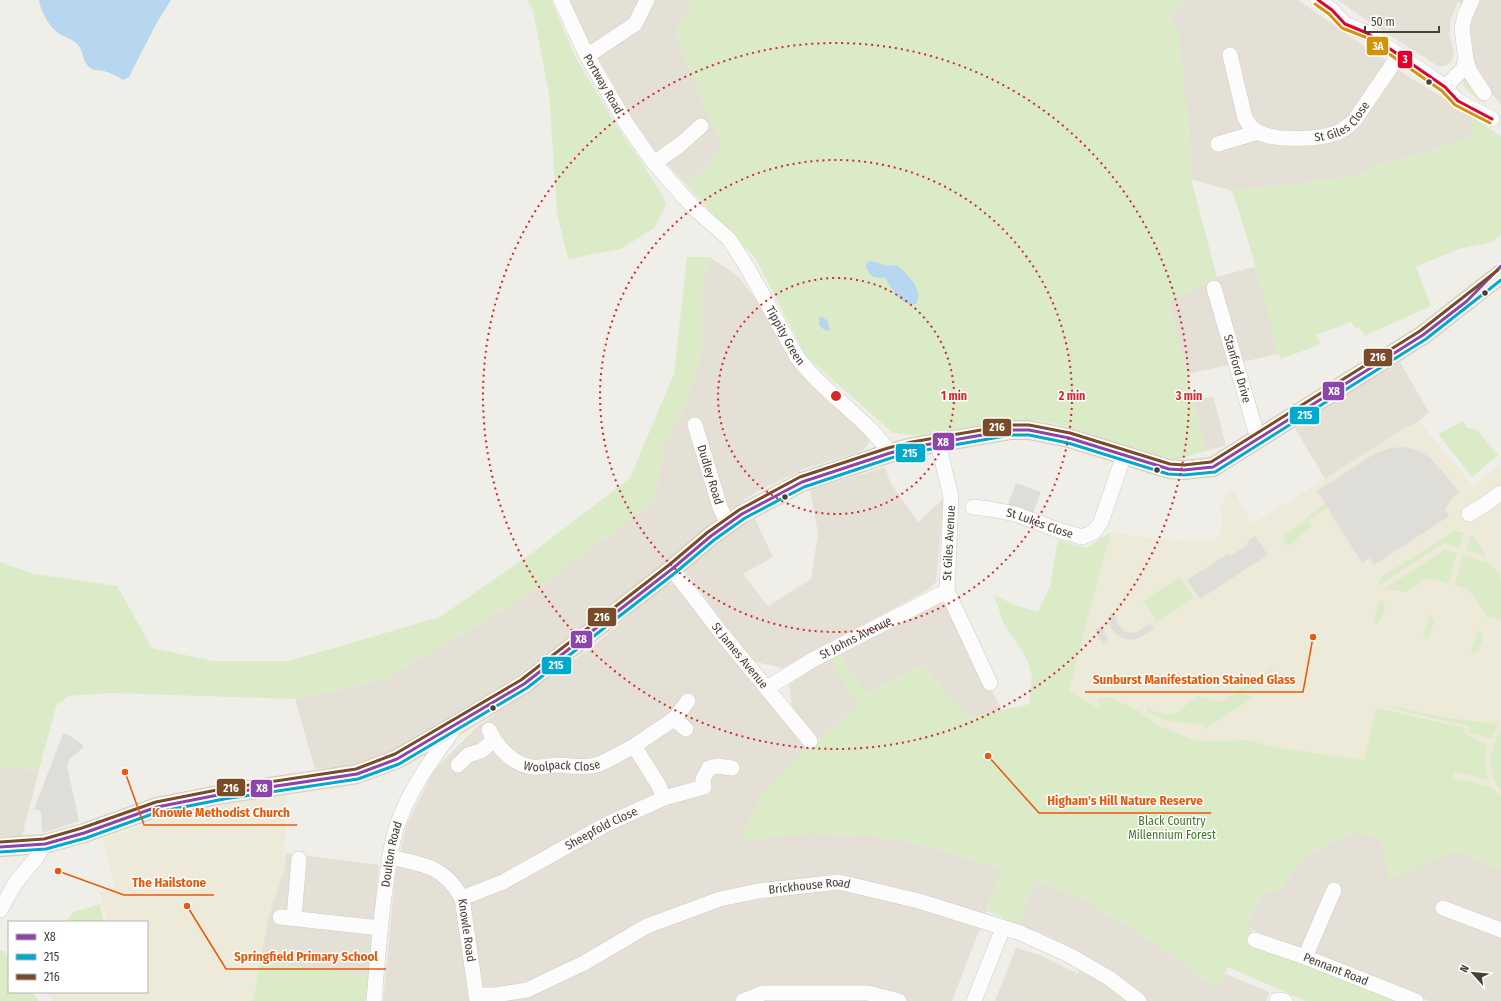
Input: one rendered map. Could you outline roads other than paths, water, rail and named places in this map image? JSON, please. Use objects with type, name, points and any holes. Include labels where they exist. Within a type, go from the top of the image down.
[{"type":"main road","points":[[1467,301],[1485,280],[1501,266]]},
{"type":"main road","points":[[0,847],[45,844],[84,833],[152,809],[185,800],[357,774],[397,759],[524,684],[672,569],[711,536],[759,504],[802,482],[890,453],[1010,430],[1029,430],[1069,438],[1169,469],[1198,469],[1213,467],[1423,335],[1501,274]]},
{"type":"street","name":"Portway Road","points":[[561,0],[587,56],[626,123],[654,163],[695,209]]},
{"type":"street","points":[[587,56],[635,24],[647,0]]},
{"type":"street","points":[[1318,0],[1332,10],[1350,16],[1367,33],[1445,87],[1463,93],[1498,118]]},
{"type":"street","points":[[1472,0],[1465,15],[1462,28],[1466,60],[1470,72],[1484,93]]},
{"type":"street","points":[[1230,55],[1245,118],[1250,126],[1258,132]]},
{"type":"street","name":"St Giles Close","points":[[1258,132],[1266,136],[1291,138],[1321,137],[1335,134],[1346,128],[1354,121],[1399,55]]},
{"type":"street","points":[[1445,87],[1463,69],[1466,60]]},
{"type":"street","points":[[654,163],[682,144],[700,126]]},
{"type":"street","points":[[1218,144],[1258,132]]},
{"type":"street","name":"Tippity Green","points":[[695,209],[729,240],[751,274],[797,357],[807,370],[878,437],[890,453]]},
{"type":"street","name":"Stanford Drive","points":[[1212,297],[1258,438]]},
{"type":"street","name":"Dudley Road","points":[[695,425],[720,507],[728,524]]},
{"type":"street","name":"St Giles Avenue","points":[[938,443],[951,497],[947,590],[990,683]]},
{"type":"street","name":"St Lukes Close","points":[[973,507],[1015,514],[1082,537],[1088,535],[1097,529],[1101,522],[1124,455]]},
{"type":"street","points":[[1469,514],[1484,506],[1501,493]]},
{"type":"street","name":"St James Avenue","points":[[672,569],[722,634],[810,741]]},
{"type":"street","name":"St Johns Avenue","points":[[767,688],[814,659],[947,590]]},
{"type":"street","name":"Woolpack Close","points":[[458,765],[468,755],[481,751],[492,735],[514,760],[532,767],[556,765],[594,766],[634,746],[674,718],[688,701]]},
{"type":"street","points":[[674,718],[686,729]]},
{"type":"street","name":"Doulton Road","points":[[374,1001],[380,928],[390,857],[396,831],[404,810],[419,780],[458,724]]},
{"type":"street","points":[[634,746],[658,784],[664,798]]},
{"type":"street","name":"Sheepfold Close","points":[[462,898],[503,882],[605,825],[664,798],[704,787],[703,779],[705,773],[713,766],[732,768]]},
{"type":"street","points":[[0,910],[16,882],[36,858],[45,844]]},
{"type":"street","name":"Knowle Road","points":[[390,857],[430,867],[441,872],[456,887],[462,898],[477,998]]},
{"type":"street","points":[[299,860],[287,918],[380,928]]},
{"type":"street","name":"Brickhouse Road","points":[[477,998],[527,990],[584,963],[647,926],[720,899],[758,891],[839,882],[919,901],[1018,932],[1069,955],[1109,978],[1139,1001]]},
{"type":"street","points":[[1305,957],[1334,890]]},
{"type":"street","points":[[1443,908],[1501,930]]},
{"type":"street","points":[[974,1001],[1002,928]]},
{"type":"street","name":"Pennant Road","points":[[1255,940],[1305,957],[1416,1001]]},
{"type":"street","points":[[743,1001],[763,993],[868,993],[899,1001]]},
{"type":"water","points":[[39,0],[171,0],[156,24],[129,77],[123,80],[104,71],[93,70],[84,60],[79,46],[72,40],[59,34],[51,26],[43,13]]},
{"type":"water","points":[[872,261],[887,266],[897,265],[917,288],[918,299],[916,304],[910,304],[901,300],[885,277],[873,277],[867,270],[866,266],[868,262]]},
{"type":"water","points":[[821,317],[827,320],[830,331],[823,329],[819,325],[819,318]]},
{"type":"place","name":"Sunburst Manifestation Stained Glass","points":[[1313,637]]},
{"type":"place","name":"Higham's Hill Nature Reserve","points":[[988,756]]},
{"type":"place","name":"Knowle Methodist Church","points":[[125,772]]},
{"type":"place","name":"The Hailstone","points":[[58,871]]},
{"type":"place","name":"Springfield Primary School","points":[[187,906]]},
{"type":"park label","name":"Black Country Millennium Forest","points":[[1172,828]]}]
